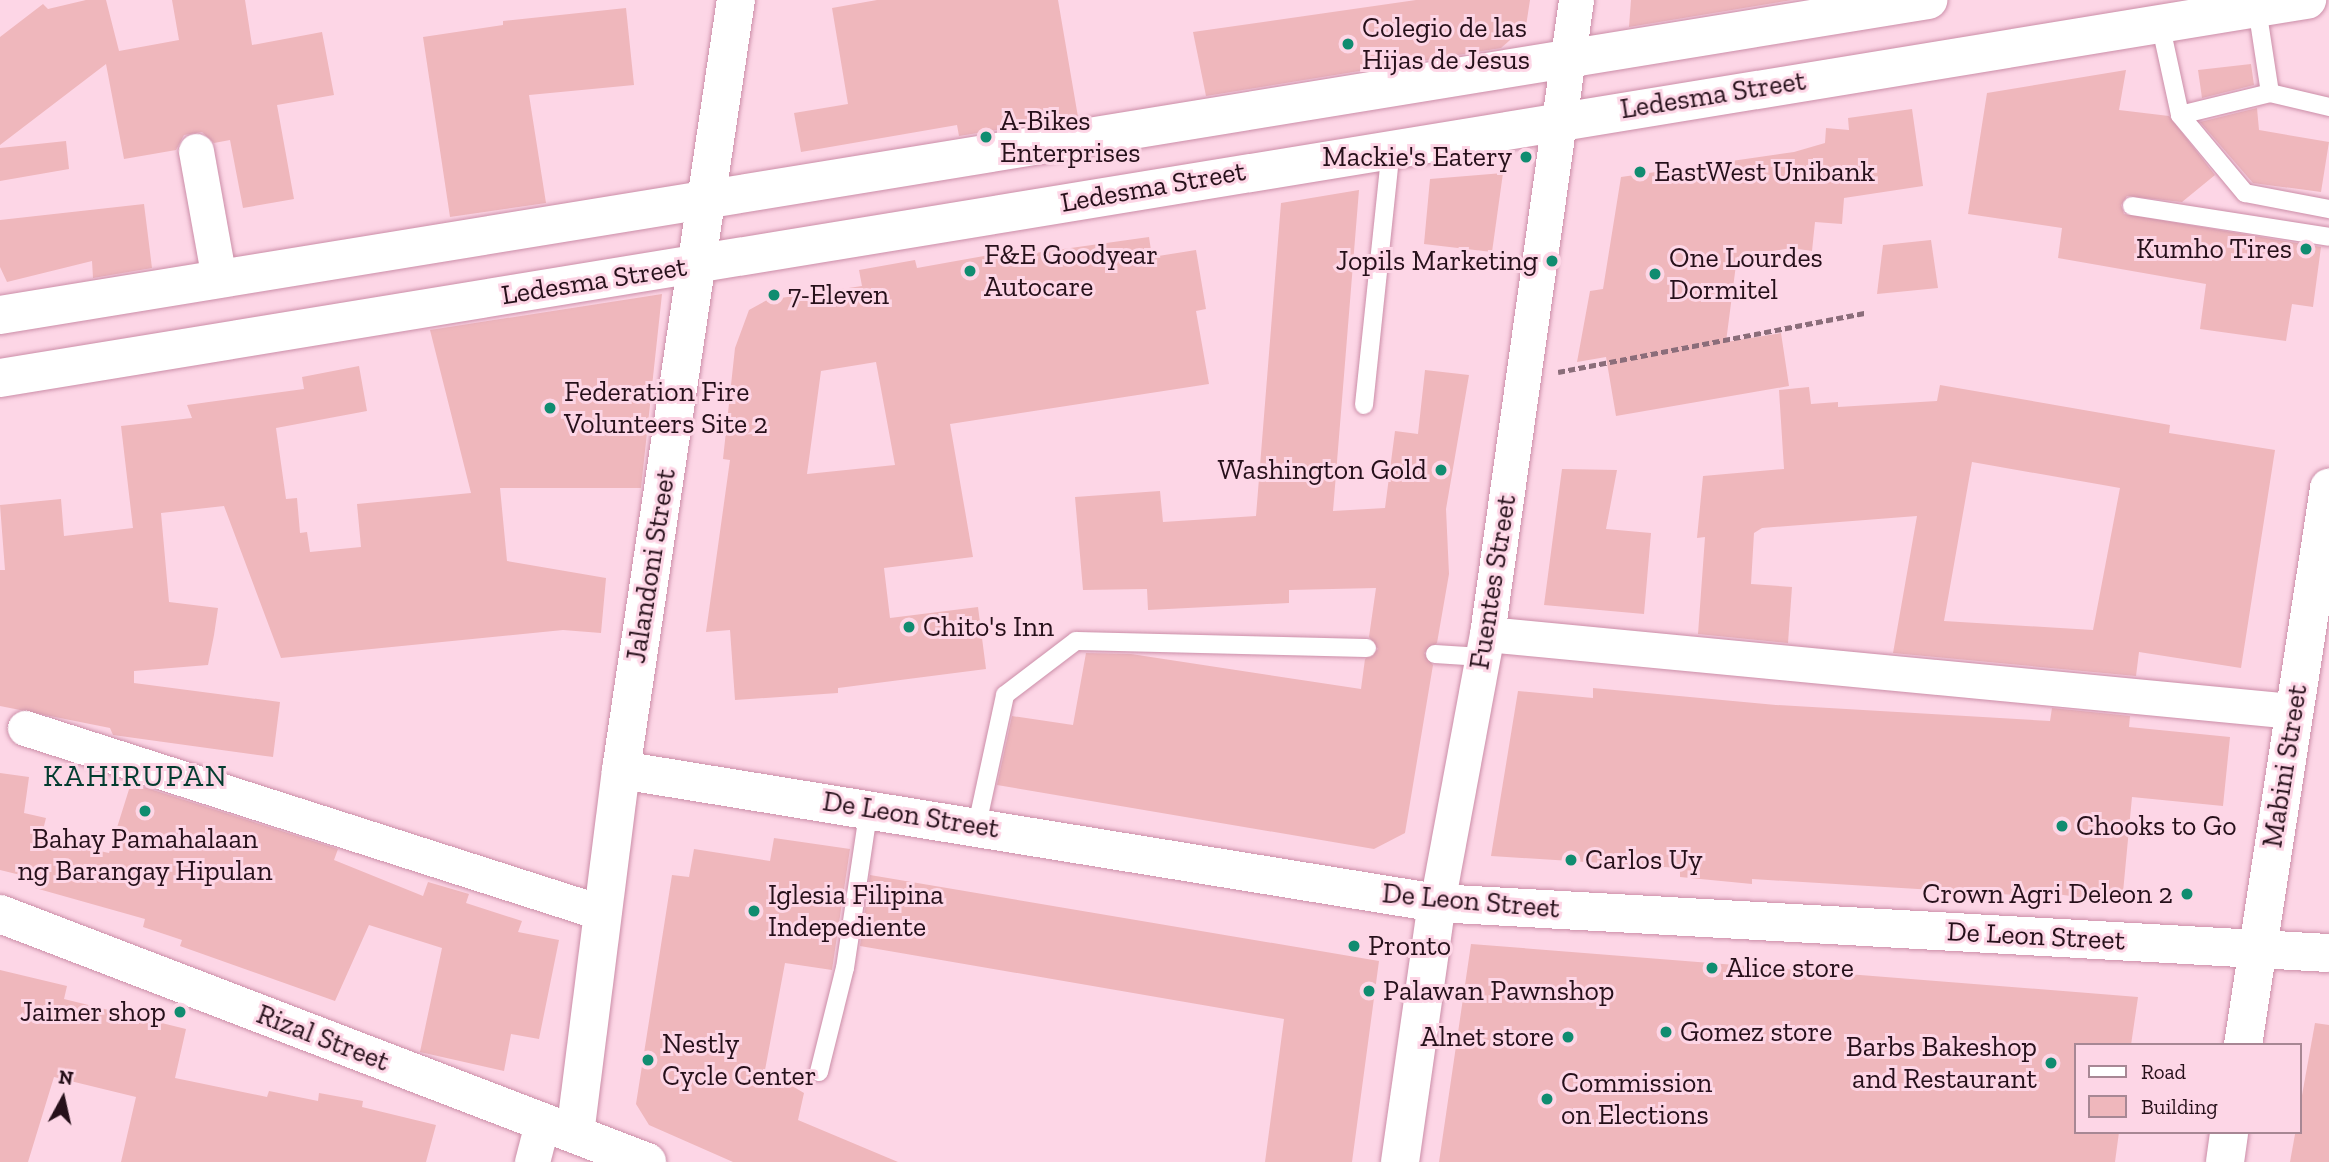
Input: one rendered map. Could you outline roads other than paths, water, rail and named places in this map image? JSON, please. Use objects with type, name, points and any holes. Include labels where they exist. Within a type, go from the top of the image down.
[{"type":"main road","name":"Jalandoni Street","points":[[558,1128],[603,913],[621,770],[736,0]]},
{"type":"main road","name":"Ledesma Street","points":[[0,379],[702,231],[1567,61],[1928,0]]},
{"type":"main road","name":"Ledesma Street","points":[[0,315],[219,279],[702,231],[1391,147],[2307,0]]},
{"type":"main road","name":"Mabini Street","points":[[2243,1043],[2329,488]]},
{"type":"main road","name":"De Leon Street","points":[[621,770],[869,807],[1437,903],[2329,953]]},
{"type":"main road","name":"Fuentes Street","points":[[1400,1162],[1437,903]]},
{"type":"main road","name":"Rizal Street","points":[[0,914],[641,1161]]},
{"type":"main road","points":[[2225,1162],[2229,1134]]},
{"type":"street","name":"Fuentes Street","points":[[1437,903],[1485,645],[1576,0]]},
{"type":"street","points":[[196,151],[219,279]]},
{"type":"street","points":[[1485,645],[2293,711]]},
{"type":"street","points":[[25,728],[603,913]]},
{"type":"street","points":[[532,1162],[558,1128]]},
{"type":"lane","points":[[2257,8],[2270,93]]},
{"type":"lane","points":[[2160,23],[2180,115],[2245,193],[2329,209]]},
{"type":"lane","points":[[2180,115],[2270,93],[2329,107]]},
{"type":"lane","points":[[1364,405],[1391,147]]},
{"type":"lane","points":[[2132,206],[2329,237]]},
{"type":"lane","points":[[977,825],[1005,695],[1076,641],[1367,648]]},
{"type":"lane","points":[[1435,654],[1485,645]]},
{"type":"lane","points":[[819,1072],[845,968],[869,807]]},
{"type":"place","name":"Colegio de las Hijas de Jesus","points":[[1348,44]]},
{"type":"place","name":"A-Bikes Enterprises","points":[[986,137]]},
{"type":"place","name":"Mackie's Eatery","points":[[1526,157]]},
{"type":"place","name":"EastWest Unibank","points":[[1640,172]]},
{"type":"place","name":"Kumho Tires","points":[[2306,249]]},
{"type":"place","name":"Jopils Marketing","points":[[1552,261]]},
{"type":"place","name":"F&E Goodyear Autocare","points":[[970,271]]},
{"type":"place","name":"One Lourdes Dormitel","points":[[1655,274]]},
{"type":"place","name":"7-Eleven","points":[[774,295]]},
{"type":"place","name":"Federation Fire Volunteers Site 2","points":[[550,408]]},
{"type":"place","name":"Washington Gold","points":[[1441,470]]},
{"type":"place","name":"Chito's Inn","points":[[909,627]]},
{"type":"place","name":"Bahay Pamahalaan ng Barangay Hipulan","points":[[145,811]]},
{"type":"place","name":"Chooks to Go","points":[[2062,826]]},
{"type":"place","name":"Carlos Uy","points":[[1571,860]]},
{"type":"place","name":"Crown Agri Deleon 2","points":[[2187,894]]},
{"type":"place","name":"Iglesia Filipina Indepediente","points":[[754,911]]},
{"type":"place","name":"Pronto","points":[[1354,946]]},
{"type":"place","name":"Alice store","points":[[1712,968]]},
{"type":"place","name":"Palawan Pawnshop","points":[[1369,991]]},
{"type":"place","name":"Jaimer shop","points":[[180,1012]]},
{"type":"place","name":"Gomez store","points":[[1666,1032]]},
{"type":"place","name":"Alnet store","points":[[1568,1037]]},
{"type":"place","name":"Nestly Cycle Center","points":[[648,1060]]},
{"type":"place","name":"Barbs Bakeshop and Restaurant","points":[[2051,1063]]},
{"type":"place","name":"Commission on Elections","points":[[1547,1099]]},
{"type":"district","name":"KAHIRUPAN","points":[[136,776]]}]
